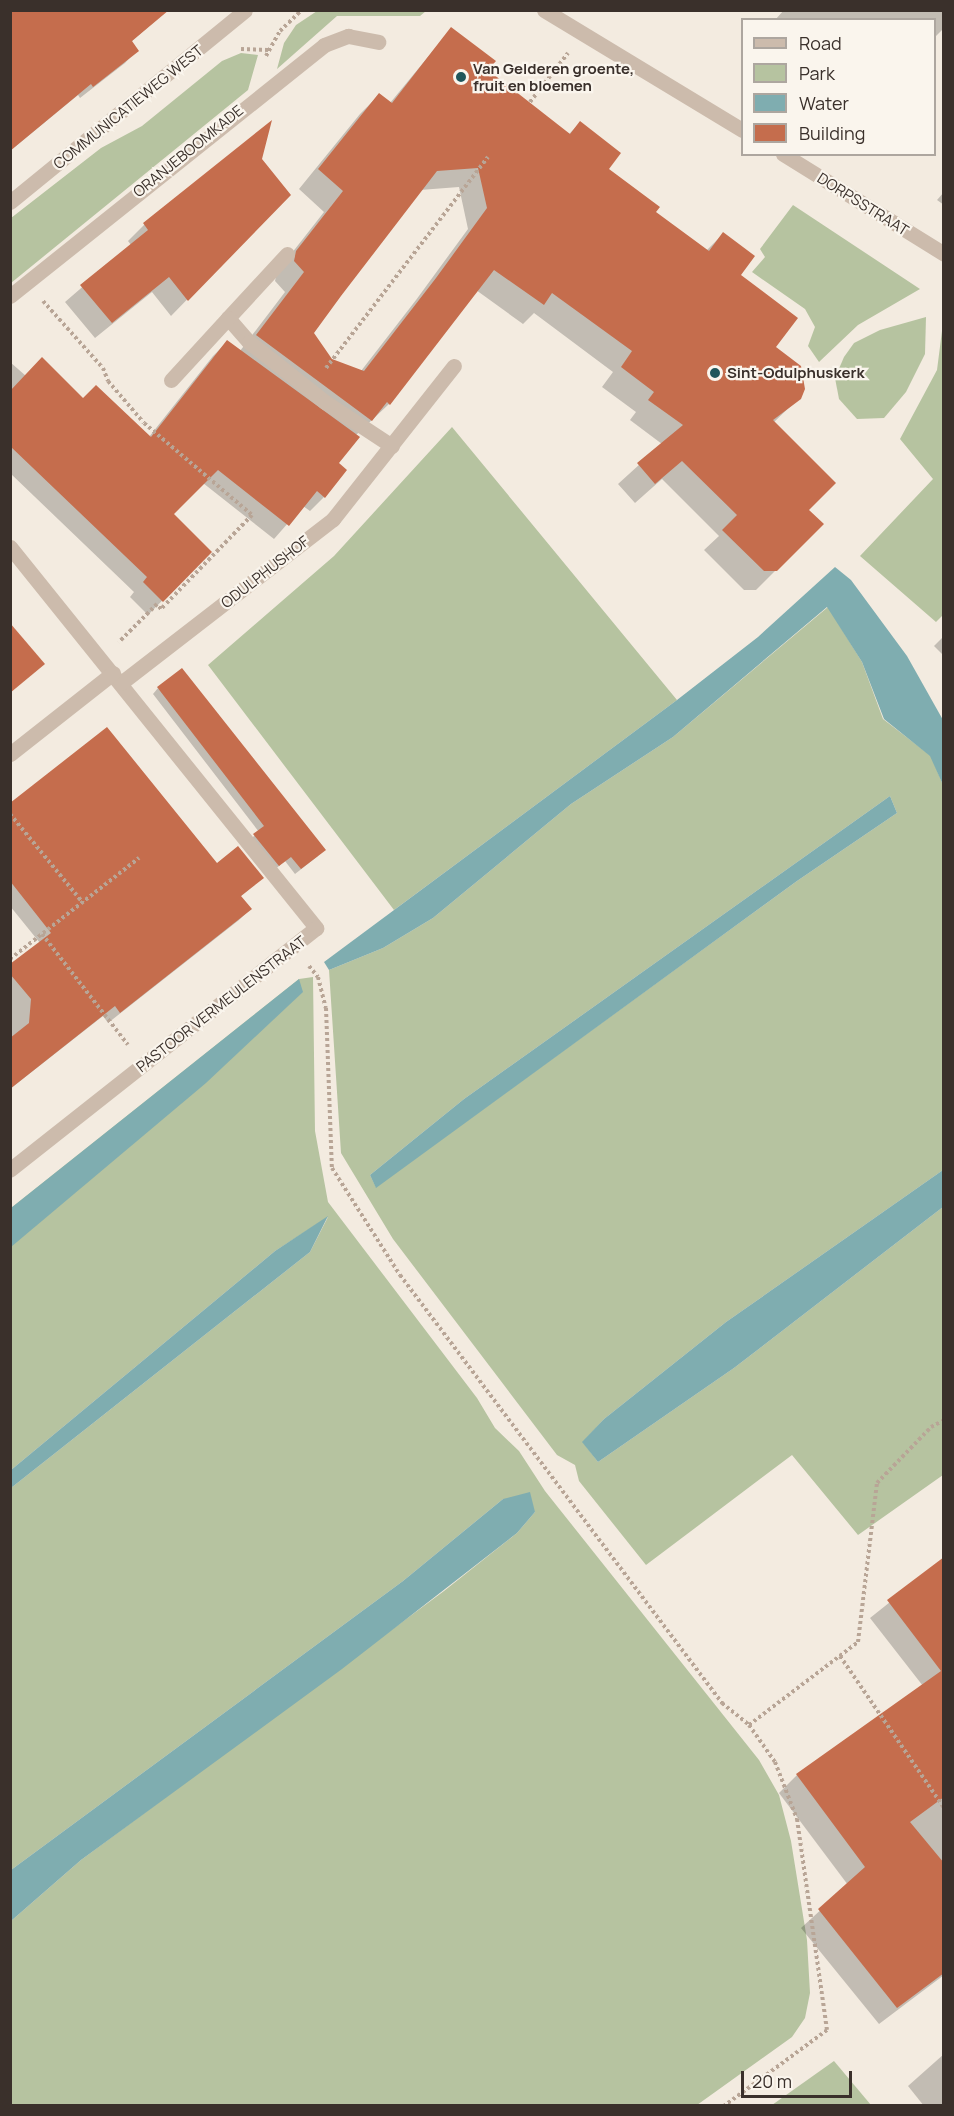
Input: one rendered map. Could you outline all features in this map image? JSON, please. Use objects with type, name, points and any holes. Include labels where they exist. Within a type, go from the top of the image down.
[{"type":"street","name":"COMMUNICATIEWEG WEST","points":[[10,202],[245,10]]},
{"type":"street","points":[[544,10],[741,129]]},
{"type":"street","name":"ORANJEBOOMKADE","points":[[10,296],[324,45],[348,36],[378,42]]},
{"type":"street","name":"DORPSSTRAAT","points":[[786,156],[944,254]]},
{"type":"street","points":[[171,380],[287,255]]},
{"type":"street","points":[[228,318],[249,342],[351,422],[370,428],[392,446]]},
{"type":"street","name":"ODULPHUSHOF","points":[[10,754],[333,519],[454,366]]},
{"type":"street","points":[[10,547],[117,678]]},
{"type":"street","name":"PASTOOR VERMEULENSTRAAT","points":[[10,1170],[316,928],[117,678]]},
{"type":"path","points":[[264,67],[268,50],[280,31],[302,10]]},
{"type":"path","points":[[530,102],[583,33]]},
{"type":"path","points":[[235,49],[268,50]]},
{"type":"path","points":[[310,389],[488,158]]},
{"type":"path","points":[[27,282],[103,368],[108,381],[144,423],[252,515],[161,609],[157,604],[102,659]]},
{"type":"path","points":[[10,814],[83,903]]},
{"type":"path","points":[[10,959],[139,858]]},
{"type":"path","points":[[42,934],[143,1065]]},
{"type":"path","points":[[318,977],[326,1008],[332,1167],[407,1285],[722,1703],[749,1725],[775,1762],[797,1819],[827,2030],[724,2106]]},
{"type":"path","points":[[749,1725],[858,1642],[877,1483],[931,1426],[944,1420]]},
{"type":"path","points":[[840,1656],[944,1808]]},
{"type":"green space","points":[[317,11],[426,11],[420,16],[337,16],[277,69],[284,43],[296,25]]},
{"type":"green space","points":[[241,53],[258,55],[248,90],[11,283],[11,218],[101,148],[142,126],[222,61]]},
{"type":"green space","points":[[793,205],[920,289],[858,325],[819,362],[808,346],[815,327],[805,309],[752,272],[765,257],[760,249]]},
{"type":"green space","points":[[926,317],[925,354],[906,392],[884,418],[857,419],[839,399],[835,378],[844,357],[854,343],[880,330]]},
{"type":"green space","points":[[943,323],[944,614],[936,622],[860,556],[933,479],[900,439],[937,370]]},
{"type":"green space","points":[[452,427],[677,700],[394,910],[208,665],[334,556]]},
{"type":"green space","points":[[828,607],[862,662],[883,719],[931,756],[943,785],[943,1170],[726,1322],[604,1419],[583,1442],[598,1462],[734,1368],[943,1207],[943,1475],[858,1535],[792,1455],[646,1565],[579,1481],[575,1465],[557,1455],[393,1239],[341,1153],[329,970],[383,948],[433,918],[571,804],[673,737]],"holes":[[[890,796],[897,813],[797,881],[376,1187],[370,1175],[464,1099]]]},
{"type":"green space","points":[[313,977],[315,1131],[328,1202],[477,1398],[495,1428],[519,1451],[545,1491],[759,1760],[779,1795],[791,1841],[807,1940],[810,1993],[805,2018],[792,2037],[697,2105],[11,2105],[11,1921],[81,1860],[444,1591],[517,1533],[535,1512],[503,1499],[403,1581],[11,1870],[11,1488],[310,1252],[328,1217],[275,1251],[11,1470],[11,1208],[299,979]]},
{"type":"green space","points":[[834,2061],[871,2105],[772,2105]]},
{"type":"water","points":[[835,567],[851,580],[907,656],[943,720],[943,785],[930,756],[884,719],[862,662],[827,607],[673,737],[571,804],[433,918],[383,948],[329,970],[324,962],[677,700],[758,637]]},
{"type":"water","points":[[890,796],[897,813],[797,881],[376,1188],[370,1175],[464,1099]]},
{"type":"water","points":[[299,979],[303,992],[206,1083],[11,1247],[11,1208]]},
{"type":"water","points":[[943,1170],[943,1207],[734,1368],[598,1462],[582,1442],[604,1419],[726,1322]]},
{"type":"water","points":[[328,1216],[310,1252],[11,1488],[11,1470],[275,1251]]},
{"type":"water","points":[[530,1492],[535,1512],[517,1533],[342,1669],[81,1860],[11,1921],[11,1870],[403,1581],[503,1499]]},
{"type":"building","points":[[10,10],[169,10],[132,41],[139,51],[93,87],[91,84],[10,151]]},
{"type":"building","points":[[451,27],[496,61],[488,70],[570,134],[580,121],[621,153],[609,169],[660,207],[656,212],[709,251],[723,232],[755,256],[741,275],[798,318],[776,347],[801,366],[805,389],[801,399],[773,420],[836,483],[809,510],[824,524],[777,571],[764,571],[722,530],[737,515],[682,461],[655,484],[637,463],[683,425],[648,400],[654,392],[621,367],[632,351],[552,293],[544,305],[494,270],[390,405],[387,402],[372,421],[256,335],[304,272],[294,261],[296,251],[343,191],[318,169],[379,93],[392,103]],"holes":[[[478,168],[487,208],[364,371],[332,359],[314,333],[437,171]]]},
{"type":"building","points":[[272,120],[262,159],[291,195],[188,301],[169,277],[112,323],[80,285],[148,230],[143,223]]},
{"type":"building","points":[[227,340],[360,437],[339,463],[347,470],[325,498],[317,491],[289,526],[218,470],[174,514],[212,552],[163,602],[143,582],[147,577],[10,446],[10,391],[42,357],[83,398],[96,385],[151,437]]},
{"type":"building","points":[[10,623],[45,664],[10,693]]},
{"type":"building","points":[[182,668],[326,850],[301,869],[291,857],[279,866],[253,834],[264,826],[157,687]]},
{"type":"building","points":[[107,727],[217,863],[238,846],[264,878],[241,896],[252,909],[120,1013],[115,1006],[10,1089],[10,1038],[29,1023],[31,999],[10,974],[10,964],[51,933],[10,881],[10,803]]},
{"type":"building","points":[[944,1557],[944,1797],[910,1822],[944,1863],[944,1973],[897,2008],[818,1909],[865,1867],[796,1774],[941,1671],[887,1600]]},
{"type":"place","name":"Van Gelderen groente, fruit en bloemen","points":[[461,77]]},
{"type":"place","name":"Sint-Odulphuskerk","points":[[715,373]]}]
